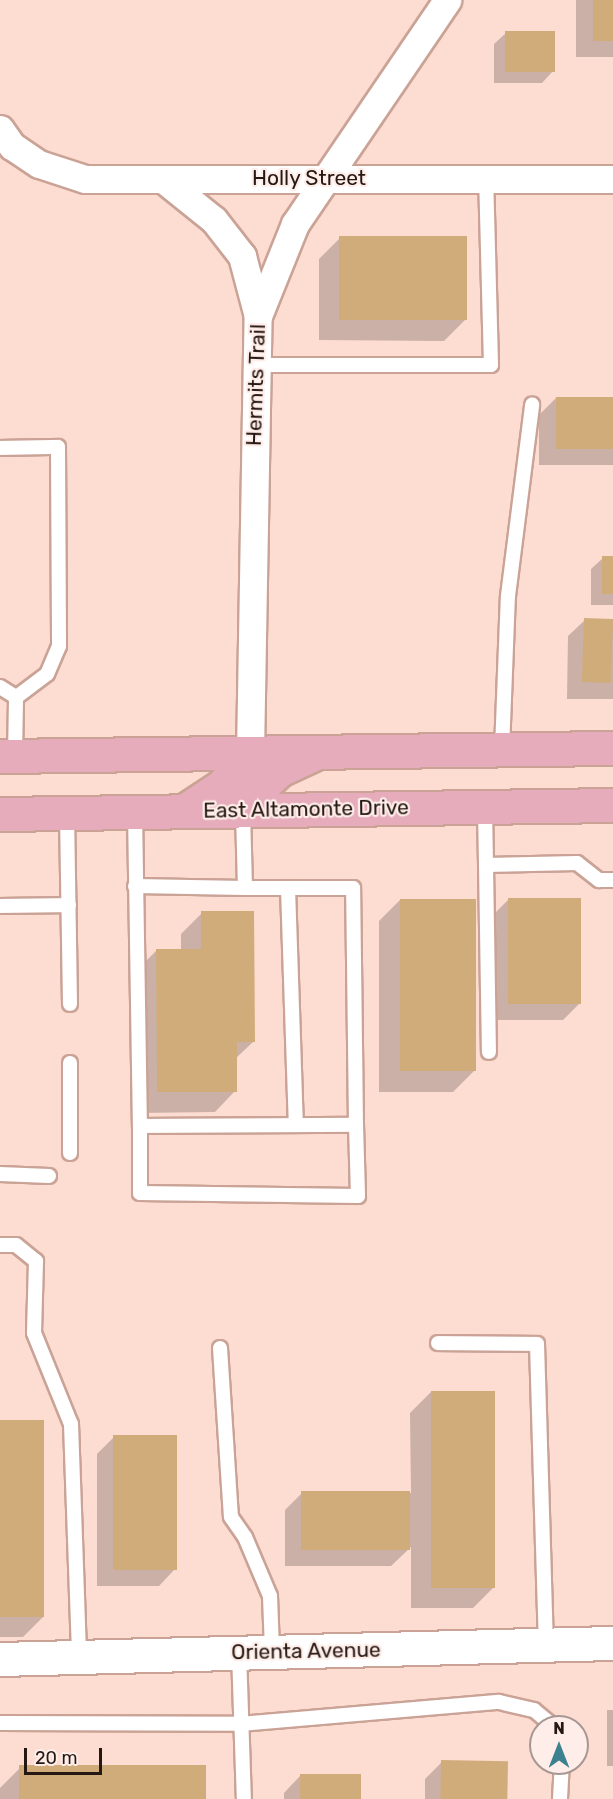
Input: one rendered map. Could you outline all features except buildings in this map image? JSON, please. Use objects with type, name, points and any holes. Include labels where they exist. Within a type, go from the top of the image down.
[{"type":"main road","points":[[8,756],[613,748]]},
{"type":"main road","points":[[243,810],[279,770],[317,752]]},
{"type":"main road","points":[[184,811],[222,786],[250,753]]},
{"type":"main road","name":"East Altamonte Drive","points":[[0,814],[613,805]]},
{"type":"street","name":"Hermits Trail","points":[[250,753],[258,315],[295,224],[447,0]]},
{"type":"street","name":"Holly Street","points":[[6,137],[39,164],[85,179],[327,177],[613,179]]},
{"type":"street","points":[[163,179],[214,220],[242,256],[258,315]]},
{"type":"street","name":"Orienta Avenue","points":[[0,1659],[613,1643]]},
{"type":"lane","points":[[256,365],[491,365],[486,178]]},
{"type":"lane","points":[[502,750],[508,596],[532,405]]},
{"type":"lane","points":[[0,448],[58,447],[59,646],[47,674],[16,697],[8,756]]},
{"type":"lane","points":[[0,687],[16,697]]},
{"type":"lane","points":[[485,807],[489,1052]]},
{"type":"lane","points":[[243,810],[245,888]]},
{"type":"lane","points":[[135,812],[135,886],[140,1192],[358,1196],[353,888],[135,886]]},
{"type":"lane","points":[[67,813],[70,1004]]},
{"type":"lane","points":[[486,865],[577,863],[599,880],[613,880]]},
{"type":"lane","points":[[288,888],[296,1125]]},
{"type":"lane","points":[[0,906],[69,905]]},
{"type":"lane","points":[[70,1063],[70,1153]]},
{"type":"lane","points":[[140,1126],[356,1125]]},
{"type":"lane","points":[[0,1174],[49,1176]]},
{"type":"lane","points":[[0,1245],[16,1245],[36,1261],[34,1333],[71,1424],[79,1658]]},
{"type":"lane","points":[[438,1343],[537,1344],[546,1645]]},
{"type":"lane","points":[[220,1348],[231,1517],[245,1537],[270,1596],[272,1652]]},
{"type":"lane","points":[[239,1652],[244,1799]]},
{"type":"lane","points":[[0,1723],[240,1724],[499,1702],[534,1710],[540,1715]]},
{"type":"lane","points":[[560,1799],[561,1775]]}]
